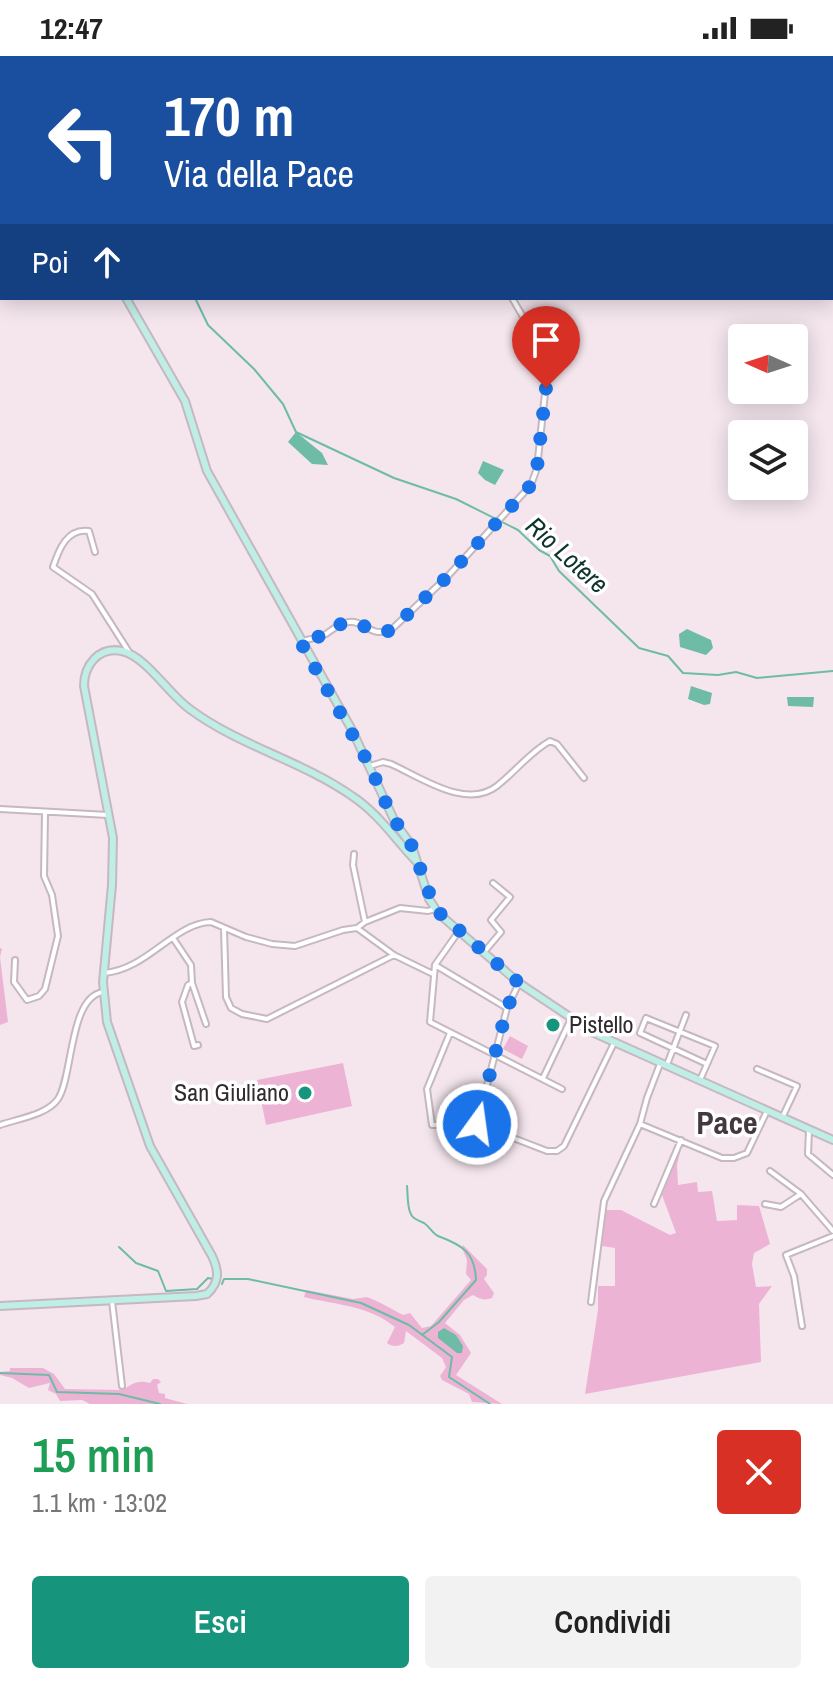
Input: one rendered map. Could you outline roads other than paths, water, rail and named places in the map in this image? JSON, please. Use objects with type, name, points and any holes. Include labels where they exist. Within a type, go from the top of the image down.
[{"type":"main road","points":[[127,300],[185,401],[207,471],[370,766],[391,815],[412,846],[435,909],[519,983],[571,1019],[614,1043],[833,1140]]},
{"type":"main road","points":[[0,1306],[207,1294],[216,1283],[218,1271],[150,1146],[107,1022],[103,973],[113,855],[84,686],[88,664],[101,653],[116,650],[130,654],[189,710],[320,776],[354,797],[390,829],[416,861]]},
{"type":"street","points":[[300,641],[317,638],[348,622],[373,632],[391,630],[448,576],[531,485],[537,468],[548,365],[546,356],[513,300]]},
{"type":"street","points":[[95,552],[89,531],[78,531],[64,540],[53,567],[92,594],[130,654]]},
{"type":"street","points":[[370,766],[383,762],[455,792],[482,794],[494,789],[550,741],[557,744],[584,778]]},
{"type":"street","points":[[0,809],[108,815]]},
{"type":"street","points":[[15,960],[14,982],[27,1000],[39,996],[45,989],[58,936],[52,895],[44,876],[45,813]]},
{"type":"street","points":[[354,854],[353,865],[365,922]]},
{"type":"street","points":[[483,953],[501,932],[491,920],[510,897],[493,883]]},
{"type":"street","points":[[103,973],[140,962],[173,938],[205,922],[287,946],[357,928],[403,907],[428,911],[435,909]]},
{"type":"street","points":[[357,928],[394,955],[433,974]]},
{"type":"street","points":[[224,929],[226,997],[231,1008],[242,1014],[267,1019],[394,955]]},
{"type":"street","points":[[459,931],[435,965],[430,1022],[562,1089]]},
{"type":"street","points":[[173,938],[191,965],[192,983],[206,1024]]},
{"type":"street","points":[[435,965],[507,1008]]},
{"type":"street","points":[[192,983],[188,985],[182,1002],[194,1046],[198,1045]]},
{"type":"street","points":[[477,1124],[507,1008],[519,983]]},
{"type":"street","points":[[0,1125],[45,1109],[59,1098],[79,1019],[91,997],[103,992]]},
{"type":"street","points":[[591,1302],[604,1201],[686,1015]]},
{"type":"street","points":[[700,1082],[715,1046],[646,1018],[640,1033],[707,1064]]},
{"type":"street","points":[[543,1079],[571,1019]]},
{"type":"street","points":[[450,1033],[427,1089],[430,1122],[435,1126],[477,1124],[539,1149],[560,1149],[575,1125],[614,1043]]},
{"type":"street","points":[[757,1069],[797,1086],[782,1118]]},
{"type":"street","points":[[640,1124],[722,1158],[747,1153],[767,1111]]},
{"type":"street","points":[[809,1130],[808,1154],[833,1175]]},
{"type":"street","points":[[654,1204],[681,1140]]},
{"type":"street","points":[[770,1171],[801,1194],[833,1233],[786,1255],[794,1276],[802,1326]]},
{"type":"street","points":[[765,1204],[781,1207],[801,1194]]},
{"type":"street","points":[[112,1301],[122,1386]]},
{"type":"waterway","name":"Rio Lotere","points":[[196,300],[208,325],[254,369],[283,404],[296,432],[394,478],[456,499],[518,530],[550,556],[559,571],[639,648],[668,656],[683,673],[718,675],[736,672],[757,678],[833,671]]},
{"type":"waterway","points":[[407,1186],[412,1216],[436,1235],[466,1251],[475,1270],[476,1280],[439,1322],[422,1335]]},
{"type":"waterway","points":[[119,1247],[136,1263],[158,1271],[166,1291],[197,1289],[208,1278],[213,1279]]},
{"type":"waterway","points":[[222,1284],[224,1279],[248,1279],[361,1303],[409,1325],[452,1357],[449,1377],[490,1404]]},
{"type":"waterway","points":[[0,1373],[49,1375],[57,1392],[119,1394],[160,1404]]},
{"type":"place","name":"Pistello","points":[[553,1025]]},
{"type":"place","name":"San Giuliano","points":[[305,1093]]},
{"type":"district","name":"Pace","points":[[727,1123]]}]
